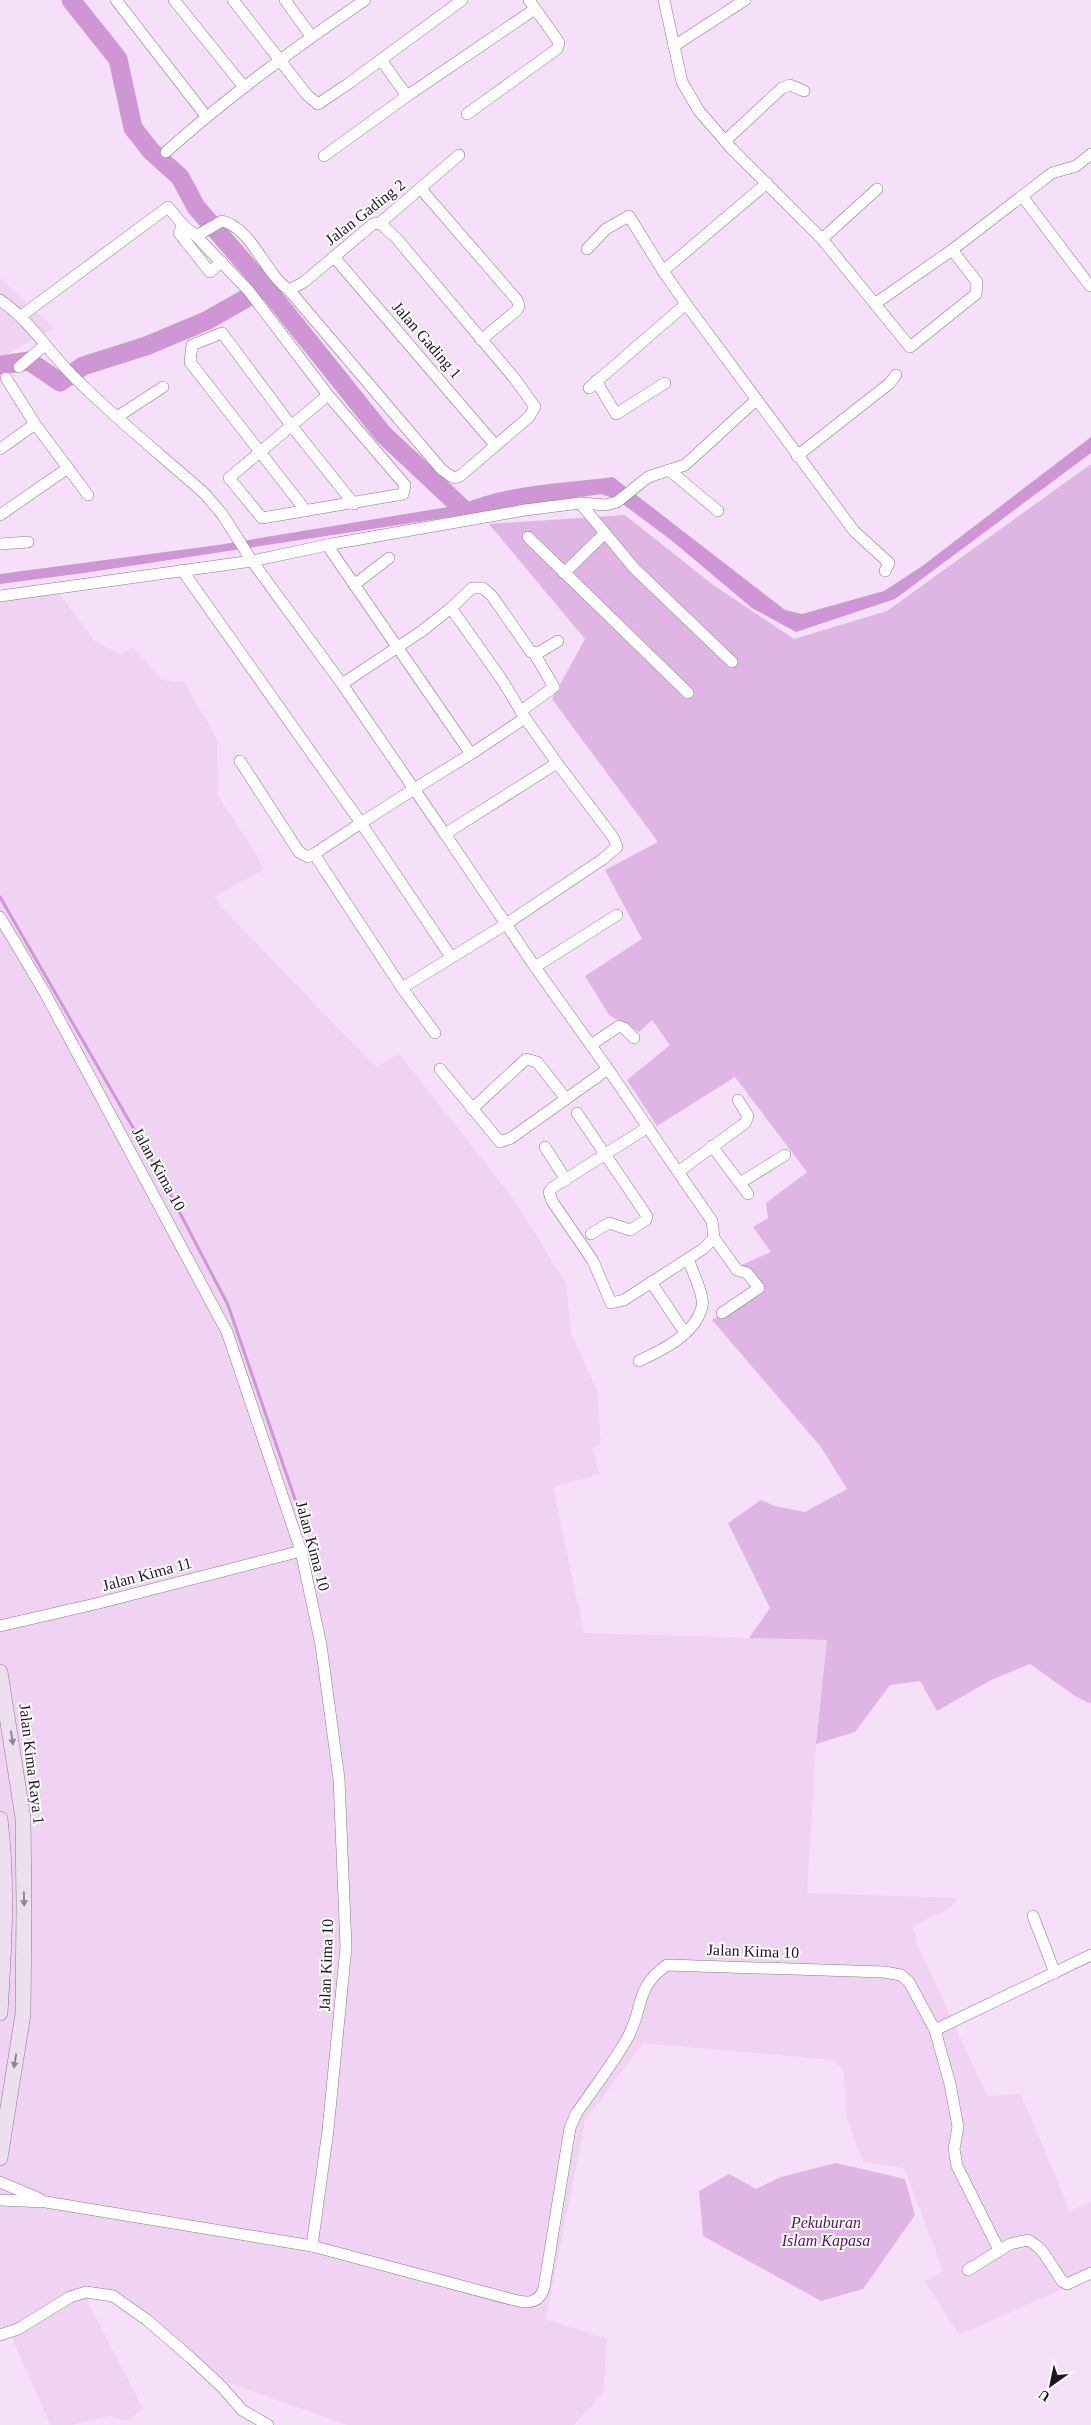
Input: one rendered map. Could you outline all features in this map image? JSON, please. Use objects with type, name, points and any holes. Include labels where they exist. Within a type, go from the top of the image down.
[{"type":"main road","name":"Jalan Kima Raya 1","points":[[0,1672],[23,1818],[24,1906],[23,2014],[0,2158]]},
{"type":"main road","points":[[0,1819],[5,1861],[4,1940],[0,2013]]},
{"type":"street","points":[[116,0],[206,116]]},
{"type":"street","points":[[174,0],[244,87]]},
{"type":"street","points":[[233,0],[307,95],[318,104],[462,0]]},
{"type":"street","points":[[285,0],[311,36]]},
{"type":"street","points":[[166,152],[206,116],[311,36],[365,0]]},
{"type":"street","points":[[664,0],[684,86],[699,111],[725,141],[822,240],[876,303],[910,347],[976,294],[977,282],[952,250]]},
{"type":"street","points":[[674,46],[745,0]]},
{"type":"street","points":[[324,156],[532,4],[556,38],[559,44],[557,49],[467,114]]},
{"type":"street","points":[[381,60],[407,96]]},
{"type":"street","points":[[725,141],[782,88],[790,84],[804,92]]},
{"type":"street","points":[[876,303],[952,250],[1052,173],[1076,166],[1091,154]]},
{"type":"street","name":"Jalan Gading 2","points":[[289,290],[304,282],[373,224],[380,223],[459,155]]},
{"type":"street","points":[[663,271],[767,183]]},
{"type":"street","points":[[420,189],[517,300],[519,306],[517,310],[481,340]]},
{"type":"street","points":[[822,240],[877,189]]},
{"type":"street","points":[[1022,196],[1090,286]]},
{"type":"street","points":[[21,316],[168,207],[183,225],[200,233],[222,262],[259,303],[328,395],[405,486],[403,494],[354,504],[262,518],[229,478],[290,424],[328,395]]},
{"type":"street","points":[[587,250],[606,229],[629,216],[686,304],[797,456],[854,530],[889,564],[885,570]]},
{"type":"street","points":[[200,233],[222,221],[236,228],[263,258],[278,280],[289,290],[449,476],[454,478],[460,476],[529,417],[535,407],[515,380],[397,239],[380,223]]},
{"type":"street","points":[[183,225],[179,233],[210,272],[222,262]]},
{"type":"street","name":"Jalan Gading 1","points":[[334,257],[495,445]]},
{"type":"street","points":[[0,299],[21,316],[44,346],[71,373],[117,417],[204,493],[222,514],[250,557],[342,684],[535,967],[712,1220],[714,1238],[737,1270],[747,1273],[759,1288],[722,1313]]},
{"type":"street","points":[[665,383],[616,414],[593,385],[686,304]]},
{"type":"street","points":[[306,511],[190,362],[192,345],[222,333],[290,424],[354,504]]},
{"type":"street","points":[[19,367],[44,346]]},
{"type":"street","points":[[797,456],[890,383],[896,375]]},
{"type":"street","points":[[5,378],[35,424],[88,495]]},
{"type":"street","points":[[117,417],[163,387]]},
{"type":"street","points":[[0,596],[182,570],[482,517],[580,503],[606,505],[617,502],[648,477],[685,465],[756,400]]},
{"type":"street","points":[[0,449],[35,424]]},
{"type":"street","points":[[0,515],[68,468]]},
{"type":"street","points":[[669,470],[718,511]]},
{"type":"street","points":[[580,503],[634,568],[732,662]]},
{"type":"street","points":[[564,573],[605,533]]},
{"type":"street","points":[[528,537],[688,693]]},
{"type":"street","points":[[0,544],[28,542]]},
{"type":"street","points":[[328,545],[470,754]]},
{"type":"street","points":[[354,585],[389,558]]},
{"type":"street","points":[[182,570],[361,823],[451,957]]},
{"type":"street","points":[[240,761],[299,852],[308,857],[470,754],[523,715],[554,688],[534,653],[483,588],[472,588],[451,608],[398,647],[342,684]]},
{"type":"street","points":[[402,988],[506,924],[615,851],[617,847],[613,837],[523,715],[502,680],[451,608]]},
{"type":"street","points":[[534,653],[558,641]]},
{"type":"street","points":[[445,834],[557,763]]},
{"type":"street","points":[[314,854],[402,988],[435,1033]]},
{"type":"street","points":[[535,967],[617,915]]},
{"type":"street","name":"Jalan Kima 10","points":[[0,917],[45,993],[227,1332],[301,1551],[320,1645],[339,1779],[346,1947],[328,2130],[312,2246]]},
{"type":"street","points":[[591,1045],[619,1026],[624,1028],[634,1038]]},
{"type":"street","points":[[472,1109],[526,1060],[537,1062],[566,1099]]},
{"type":"street","points":[[440,1068],[496,1139],[506,1141],[608,1069]]},
{"type":"street","points":[[678,1172],[748,1120],[746,1112],[738,1100]]},
{"type":"street","points":[[577,1113],[647,1218],[630,1230],[609,1223],[591,1234]]},
{"type":"street","points":[[648,1127],[552,1188],[549,1195],[593,1261],[608,1301],[614,1304],[624,1300],[703,1249],[714,1238]]},
{"type":"street","points":[[712,1146],[748,1194]]},
{"type":"street","points":[[545,1147],[566,1180]]},
{"type":"street","points":[[740,1183],[785,1155]]},
{"type":"street","points":[[639,1361],[661,1351],[685,1333],[702,1307],[702,1297],[688,1259]]},
{"type":"street","points":[[651,1282],[685,1333]]},
{"type":"street","name":"Jalan Kima 11","points":[[0,1626],[95,1604],[301,1551]]},
{"type":"street","points":[[1033,1916],[1055,1973]]},
{"type":"street","points":[[935,2030],[1091,1955]]},
{"type":"street","name":"Jalan Kima 10","points":[[0,2200],[46,2202],[312,2246],[526,2303],[538,2298],[544,2288],[570,2128],[576,2114],[628,2037],[636,2018],[645,1985],[656,1972],[667,1965],[884,1972],[901,1975],[909,1982],[935,2030],[950,2084],[958,2127],[954,2149],[957,2166],[999,2250]]},
{"type":"street","name":"Jalan Kima 10","points":[[0,2182],[46,2202]]},
{"type":"street","points":[[968,2270],[999,2250],[1019,2241],[1028,2240],[1037,2246],[1062,2281],[1067,2284],[1091,2273]]},
{"type":"street","points":[[0,2335],[18,2330],[70,2297],[86,2292],[113,2296],[147,2320],[191,2358],[222,2387],[242,2410],[268,2425]]},
{"type":"shaded area","points":[[0,278],[54,328],[0,358]]},
{"type":"shaded area","points":[[1091,437],[1091,453],[895,599],[796,632],[752,608],[671,540],[616,499],[601,494],[84,573],[0,584],[0,574],[218,545],[460,505],[479,498],[516,489],[613,477],[785,610],[802,614],[884,591],[921,567]]},
{"type":"shaded area","points":[[59,593],[94,640],[120,655],[133,647],[162,680],[184,682],[217,739],[218,795],[258,857],[263,870],[215,896],[220,906],[376,1067],[399,1054],[510,1194],[566,1283],[571,1333],[597,1391],[601,1444],[592,1448],[600,1474],[553,1487],[584,1633],[827,1640],[816,1744],[807,1893],[958,1898],[949,1909],[913,1926],[917,1943],[987,2096],[1021,2094],[1070,2211],[1091,2202],[1091,2276],[959,2335],[925,2282],[943,2271],[904,2168],[863,2162],[847,2119],[844,2072],[834,2060],[643,2043],[585,2121],[546,2319],[607,2339],[603,2393],[574,2425],[347,2425],[227,2382],[128,2297],[101,2288],[87,2300],[143,2409],[126,2421],[109,2416],[72,2425],[51,2425],[49,2422],[7,2327],[0,2329],[0,600]]},
{"type":"green space","points":[[1091,464],[1091,1704],[1075,1696],[1030,1664],[991,1680],[937,1711],[920,1681],[890,1685],[855,1732],[816,1744],[827,1640],[749,1638],[770,1608],[728,1523],[761,1500],[775,1506],[805,1512],[847,1489],[821,1447],[712,1320],[758,1291],[737,1267],[771,1252],[753,1227],[768,1218],[766,1203],[807,1172],[735,1077],[657,1126],[627,1080],[670,1045],[652,1020],[639,1032],[609,1015],[585,976],[642,939],[605,870],[658,842],[552,699],[585,639],[489,524],[625,515],[712,584],[794,639],[887,611]]},
{"type":"green space","name":"Pekuburan Islam Kapasa","points":[[836,2163],[905,2179],[915,2215],[863,2289],[821,2301],[703,2236],[699,2191],[729,2174],[756,2189],[781,2177]]},
{"type":"waterway","points":[[71,0],[118,59],[133,128],[151,151],[180,177],[196,207],[263,284],[383,434],[463,509]]},
{"type":"waterway","points":[[0,365],[29,361],[60,382],[83,366],[146,346],[206,321],[266,287]]},
{"type":"waterway","points":[[0,897],[158,1171],[228,1305],[295,1499]]}]
